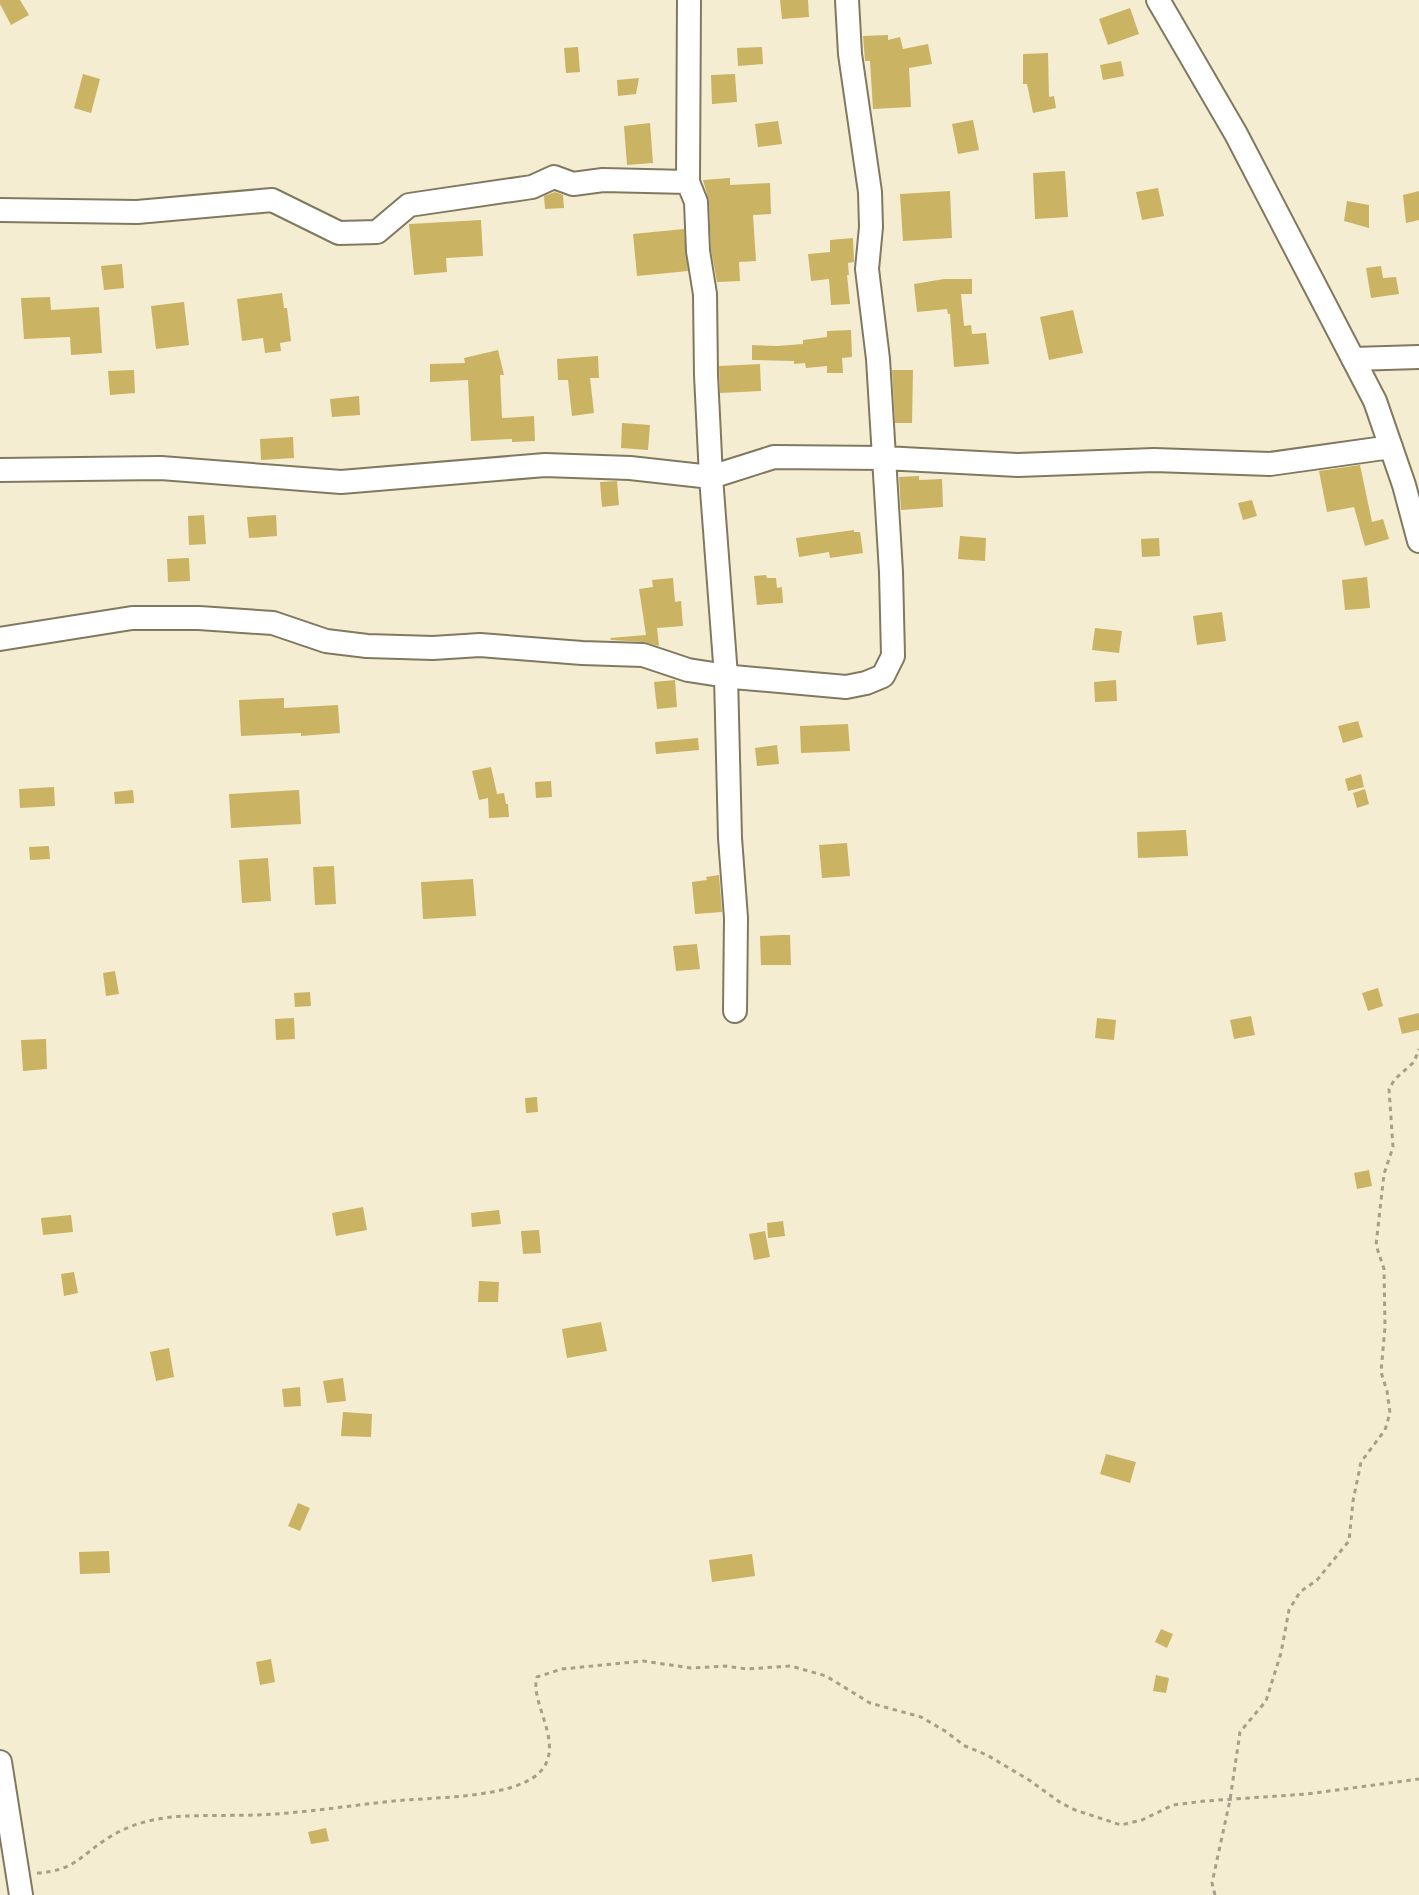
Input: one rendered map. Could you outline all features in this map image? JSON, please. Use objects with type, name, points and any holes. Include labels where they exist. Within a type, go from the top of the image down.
[{"type":"street","points":[[689,0],[688,182],[696,202],[698,251],[705,294],[711,477],[726,676],[730,838],[736,918],[735,1011]]},
{"type":"street","points":[[0,639],[132,618],[199,618],[273,623],[326,641],[367,646],[433,648],[480,645],[643,655],[688,670],[726,676],[846,687],[866,683],[883,676],[893,656],[893,630],[878,359],[867,269],[871,226],[870,192],[850,54],[847,0]]},
{"type":"street","points":[[1158,0],[1236,134],[1375,401],[1404,485],[1419,541]]},
{"type":"street","points":[[0,210],[137,212],[272,200],[339,233],[377,232],[410,205],[532,187],[554,177],[573,184],[603,180],[688,182]]},
{"type":"street","points":[[1353,359],[1419,357]]},
{"type":"street","points":[[0,470],[160,468],[340,482],[545,465],[630,468],[711,477],[774,457],[884,458],[1018,465],[1154,460],[1270,464],[1390,447]]},
{"type":"street","points":[[0,1762],[19,1885]]},
{"type":"path","points":[[1215,1895],[1212,1883],[1230,1800],[1240,1732],[1266,1701],[1281,1653],[1289,1610],[1300,1592],[1317,1580],[1349,1541],[1353,1501],[1361,1462],[1385,1430],[1390,1413],[1382,1372],[1385,1327],[1384,1269],[1376,1245],[1384,1174],[1393,1147],[1389,1089],[1395,1079],[1414,1062],[1419,1049]]},
{"type":"path","points":[[19,1885],[63,1870],[116,1833],[152,1819],[277,1814],[396,1800],[439,1799],[516,1785],[531,1779],[540,1772],[549,1749],[545,1719],[537,1695],[537,1677],[562,1669],[643,1662],[691,1668],[725,1666],[747,1669],[784,1665],[826,1676],[870,1703],[921,1717],[965,1746],[987,1755],[1042,1788],[1061,1803],[1121,1825],[1142,1820],[1173,1805],[1329,1792],[1419,1779]]},
{"type":"building","points":[[0,0],[20,0],[29,15],[11,25]]},
{"type":"building","points":[[780,0],[808,0],[809,17],[782,19]]},
{"type":"building","points":[[1130,8],[1139,34],[1108,45],[1099,19]]},
{"type":"building","points":[[888,35],[888,40],[900,37],[903,49],[928,44],[932,64],[909,68],[911,107],[873,109],[870,61],[865,61],[863,36]]},
{"type":"building","points":[[578,47],[580,72],[566,73],[564,48]]},
{"type":"building","points":[[762,47],[763,64],[738,66],[737,48]]},
{"type":"building","points":[[1048,53],[1049,97],[1054,96],[1056,108],[1033,113],[1027,84],[1023,84],[1023,54]]},
{"type":"building","points":[[1121,61],[1124,76],[1103,80],[1100,65]]},
{"type":"building","points":[[83,74],[100,79],[91,113],[74,108]]},
{"type":"building","points":[[735,74],[737,102],[712,104],[711,75]]},
{"type":"building","points":[[639,78],[636,94],[618,96],[617,80]]},
{"type":"building","points":[[973,120],[979,150],[958,154],[952,124]]},
{"type":"building","points":[[778,121],[782,144],[758,147],[755,124]]},
{"type":"building","points":[[650,123],[653,163],[627,165],[624,126]]},
{"type":"building","points":[[1065,171],[1068,217],[1035,219],[1033,173]]},
{"type":"building","points":[[730,178],[730,185],[770,183],[771,214],[753,215],[756,261],[739,262],[740,281],[717,282],[711,250],[709,201],[703,180]]},
{"type":"building","points":[[1158,188],[1164,216],[1142,220],[1136,192]]},
{"type":"building","points":[[950,191],[952,238],[903,241],[900,194]]},
{"type":"building","points":[[1419,191],[1419,220],[1406,223],[1403,195]]},
{"type":"building","points":[[555,192],[563,195],[564,208],[545,209],[544,196]]},
{"type":"building","points":[[1347,201],[1369,205],[1369,228],[1344,221]]},
{"type":"building","points":[[481,220],[483,256],[446,258],[447,272],[414,275],[409,224]]},
{"type":"building","points":[[684,229],[688,271],[637,276],[633,234]]},
{"type":"building","points":[[853,238],[854,262],[848,263],[849,275],[847,275],[850,304],[831,305],[829,279],[811,281],[808,254],[830,252],[830,240]]},
{"type":"building","points":[[122,264],[124,288],[104,290],[101,266]]},
{"type":"building","points":[[1381,266],[1383,278],[1396,277],[1399,294],[1371,298],[1366,268]]},
{"type":"building","points":[[944,279],[972,279],[972,294],[961,294],[964,326],[971,325],[972,334],[986,333],[989,364],[954,367],[950,314],[947,309],[917,312],[914,284]]},
{"type":"building","points":[[282,293],[284,308],[287,308],[291,341],[280,343],[281,351],[265,353],[263,338],[242,341],[237,299]]},
{"type":"building","points":[[50,297],[51,310],[99,307],[102,353],[71,355],[70,337],[24,339],[21,298]]},
{"type":"building","points":[[184,302],[189,345],[156,349],[151,306]]},
{"type":"building","points":[[1073,310],[1083,353],[1049,360],[1040,317]]},
{"type":"building","points":[[851,330],[852,357],[842,358],[843,373],[827,373],[827,366],[806,368],[805,363],[794,364],[794,361],[752,360],[752,345],[803,344],[803,340],[827,337],[827,331]]},
{"type":"building","points":[[498,350],[504,375],[500,375],[502,418],[534,416],[535,441],[512,442],[512,439],[471,441],[468,380],[430,382],[430,364],[465,363],[464,358]]},
{"type":"building","points":[[598,356],[599,378],[590,378],[594,413],[572,416],[568,380],[558,380],[557,359]]},
{"type":"building","points":[[760,364],[761,391],[720,393],[719,366]]},
{"type":"building","points":[[134,370],[135,393],[110,395],[108,371]]},
{"type":"building","points":[[892,370],[913,370],[912,423],[895,423]]},
{"type":"building","points":[[359,396],[360,415],[332,417],[330,399]]},
{"type":"building","points":[[622,423],[650,425],[648,450],[621,448]]},
{"type":"building","points":[[293,437],[294,458],[261,460],[260,439]]},
{"type":"building","points":[[1360,465],[1372,522],[1383,519],[1389,539],[1365,546],[1354,507],[1327,512],[1319,471]]},
{"type":"building","points":[[919,476],[919,480],[942,479],[943,507],[901,510],[899,477]]},
{"type":"building","points":[[617,481],[619,505],[602,507],[600,482]]},
{"type":"building","points":[[1252,500],[1257,516],[1243,520],[1238,503]]},
{"type":"building","points":[[204,515],[206,544],[189,545],[188,516]]},
{"type":"building","points":[[276,515],[277,536],[249,538],[247,517]]},
{"type":"building","points":[[854,530],[854,532],[860,532],[863,553],[830,558],[829,552],[799,557],[796,538]]},
{"type":"building","points":[[960,536],[986,538],[985,561],[958,559]]},
{"type":"building","points":[[1159,538],[1160,556],[1142,557],[1141,539]]},
{"type":"building","points":[[189,558],[190,581],[168,582],[167,559]]},
{"type":"building","points":[[766,575],[767,578],[776,578],[777,588],[782,587],[783,603],[757,605],[754,576]]},
{"type":"building","points":[[1367,577],[1370,608],[1345,610],[1342,580]]},
{"type":"building","points":[[673,578],[675,602],[681,601],[683,626],[657,628],[659,646],[644,642],[611,640],[610,638],[646,635],[639,589],[653,587],[652,580]]},
{"type":"building","points":[[1222,612],[1226,641],[1197,645],[1193,616]]},
{"type":"building","points":[[1095,628],[1122,631],[1119,653],[1092,650]]},
{"type":"building","points":[[675,680],[677,707],[657,709],[654,682]]},
{"type":"building","points":[[1116,680],[1117,701],[1095,702],[1094,682]]},
{"type":"building","points":[[284,698],[284,708],[338,705],[340,733],[301,736],[301,733],[241,736],[239,700]]},
{"type":"building","points":[[1358,721],[1363,737],[1343,743],[1338,726]]},
{"type":"building","points":[[848,724],[850,751],[801,753],[800,726]]},
{"type":"building","points":[[698,738],[699,750],[656,754],[655,742]]},
{"type":"building","points":[[777,745],[779,764],[757,766],[755,748]]},
{"type":"building","points":[[491,767],[497,794],[504,793],[509,817],[489,818],[488,798],[479,800],[472,771]]},
{"type":"building","points":[[1361,774],[1364,787],[1348,791],[1345,779]]},
{"type":"building","points":[[551,781],[552,797],[536,798],[535,782]]},
{"type":"building","points":[[54,787],[55,806],[20,808],[19,789]]},
{"type":"building","points":[[1365,789],[1369,804],[1357,808],[1353,793]]},
{"type":"building","points":[[133,790],[134,803],[115,804],[114,792]]},
{"type":"building","points":[[299,790],[301,824],[231,828],[229,794]]},
{"type":"building","points":[[1186,830],[1188,856],[1138,858],[1137,832]]},
{"type":"building","points":[[847,843],[850,876],[822,878],[819,845]]},
{"type":"building","points":[[49,846],[50,859],[30,860],[29,847]]},
{"type":"building","points":[[268,858],[271,901],[242,903],[239,860]]},
{"type":"building","points":[[334,866],[336,904],[315,905],[313,867]]},
{"type":"building","points":[[719,875],[722,912],[695,914],[692,882],[707,880],[706,877]]},
{"type":"building","points":[[473,879],[476,916],[423,919],[421,882]]},
{"type":"building","points":[[790,935],[791,965],[761,965],[760,936]]},
{"type":"building","points":[[697,944],[700,969],[676,971],[673,946]]},
{"type":"building","points":[[115,971],[119,994],[106,996],[103,973]]},
{"type":"building","points":[[1378,988],[1383,1006],[1368,1011],[1362,993]]},
{"type":"building","points":[[310,992],[311,1006],[295,1007],[294,993]]},
{"type":"building","points":[[1419,1013],[1419,1030],[1402,1034],[1398,1018]]},
{"type":"building","points":[[1251,1016],[1255,1035],[1234,1039],[1230,1020]]},
{"type":"building","points":[[294,1018],[295,1039],[276,1040],[275,1019]]},
{"type":"building","points":[[1097,1018],[1116,1020],[1114,1040],[1095,1038]]},
{"type":"building","points":[[46,1039],[47,1069],[23,1071],[21,1040]]},
{"type":"building","points":[[537,1097],[538,1112],[526,1113],[525,1098]]},
{"type":"building","points":[[1369,1170],[1372,1186],[1357,1189],[1354,1173]]},
{"type":"building","points":[[363,1207],[367,1230],[336,1236],[332,1213]]},
{"type":"building","points":[[499,1210],[501,1224],[472,1227],[471,1213]]},
{"type":"building","points":[[71,1215],[73,1232],[43,1235],[41,1218]]},
{"type":"building","points":[[783,1221],[785,1236],[768,1238],[767,1223]]},
{"type":"building","points":[[539,1230],[541,1253],[523,1254],[521,1231]]},
{"type":"building","points":[[765,1231],[770,1257],[754,1260],[749,1234]]},
{"type":"building","points":[[74,1272],[78,1293],[64,1296],[61,1274]]},
{"type":"building","points":[[479,1281],[499,1282],[498,1302],[478,1302]]},
{"type":"building","points":[[601,1322],[607,1351],[567,1358],[562,1329]]},
{"type":"building","points":[[169,1348],[174,1377],[156,1381],[150,1352]]},
{"type":"building","points":[[343,1378],[346,1401],[327,1403],[323,1381]]},
{"type":"building","points":[[300,1387],[301,1406],[284,1407],[282,1389]]},
{"type":"building","points":[[343,1412],[372,1414],[371,1437],[341,1436]]},
{"type":"building","points":[[1106,1454],[1136,1462],[1130,1483],[1100,1474]]},
{"type":"building","points":[[298,1503],[310,1508],[300,1531],[288,1526]]},
{"type":"building","points":[[109,1551],[110,1573],[80,1574],[79,1552]]},
{"type":"building","points":[[752,1554],[755,1576],[712,1582],[709,1560]]},
{"type":"building","points":[[1161,1629],[1173,1634],[1167,1648],[1155,1642]]},
{"type":"building","points":[[271,1659],[275,1682],[260,1685],[256,1662]]},
{"type":"building","points":[[1156,1675],[1169,1678],[1166,1693],[1153,1691]]},
{"type":"building","points":[[326,1828],[329,1841],[311,1844],[308,1832]]}]
